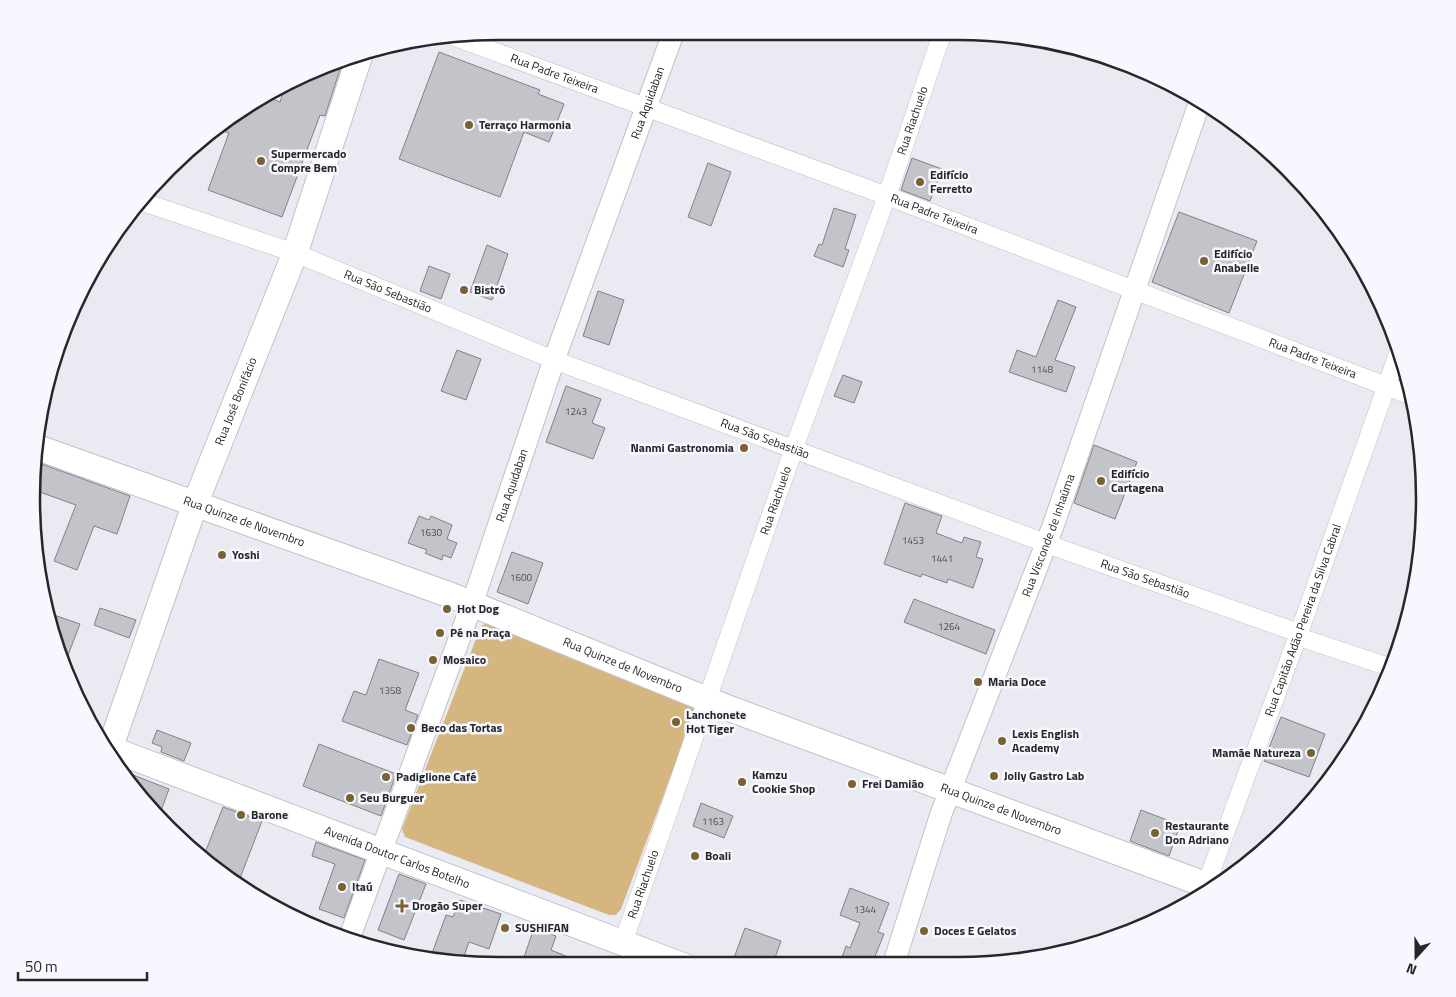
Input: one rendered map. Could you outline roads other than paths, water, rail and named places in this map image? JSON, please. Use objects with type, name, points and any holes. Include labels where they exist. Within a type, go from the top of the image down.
[{"type":"main road","name":"Rua José Bonifácio","points":[[112,745],[195,504],[295,253],[358,62]]},
{"type":"main road","name":"Rua Quinze de Novembro","points":[[43,449],[472,604],[708,700],[949,792],[1204,885]]},
{"type":"main road","name":"Avenida Doutor Carlos Botelho","points":[[116,751],[660,957]]},
{"type":"street","name":"Rua Aquidaban","points":[[351,933],[472,604],[554,360],[671,40]]},
{"type":"street","name":"Rua Riachuelo","points":[[623,943],[794,448],[887,196],[940,40]]},
{"type":"street","name":"Rua Padre Teixeira","points":[[466,41],[887,196],[1403,393]]},
{"type":"street","name":"Rua Visconde de Inhaúma","points":[[896,957],[949,792],[1046,543],[1136,290],[1198,108]]},
{"type":"street","name":"Rua São Sebastião","points":[[148,204],[295,253],[554,360],[1046,543],[1299,633],[1302,638],[1384,665]]},
{"type":"street","name":"Rua Capitão Adão Pereira da Silva Cabral","points":[[1208,882],[1299,633],[1395,360]]},
{"type":"place","name":"Terraço Harmonia","points":[[469,125]]},
{"type":"place","name":"Supermercado Compre Bem","points":[[261,161]]},
{"type":"place","name":"Edifício Ferretto","points":[[920,182]]},
{"type":"place","name":"Edifício Anabelle","points":[[1204,261]]},
{"type":"place","name":"Bistrô","points":[[464,290]]},
{"type":"place","name":"Nanmi Gastronomia","points":[[744,448]]},
{"type":"place","name":"Edifício Cartagena","points":[[1101,481]]},
{"type":"place","name":"Yoshi","points":[[222,555]]},
{"type":"place","name":"Hot Dog","points":[[447,609]]},
{"type":"place","name":"Pé na Praça","points":[[440,633]]},
{"type":"place","name":"Mosaico","points":[[433,660]]},
{"type":"place","name":"Maria Doce","points":[[978,682]]},
{"type":"place","name":"Lanchonete Hot Tiger","points":[[676,722]]},
{"type":"place","name":"Beco das Tortas","points":[[411,728]]},
{"type":"place","name":"Lexis English Academy","points":[[1002,741]]},
{"type":"place","name":"Mamãe Natureza","points":[[1311,753]]},
{"type":"place","name":"Jolly Gastro Lab","points":[[994,776]]},
{"type":"place","name":"Padiglione Café","points":[[386,777]]},
{"type":"place","name":"Kamzu Cookie Shop","points":[[742,782]]},
{"type":"place","name":"Frei Damião","points":[[852,784]]},
{"type":"place","name":"Seu Burguer","points":[[350,798]]},
{"type":"place","name":"Barone","points":[[241,815]]},
{"type":"place","name":"Restaurante Don Adriano","points":[[1155,833]]},
{"type":"place","name":"Boali","points":[[695,856]]},
{"type":"place","name":"Itaú","points":[[342,887]]},
{"type":"place","name":"Drogão Super","points":[[402,906]]},
{"type":"place","name":"SUSHIFAN","points":[[505,928]]},
{"type":"place","name":"Doces E Gelatos","points":[[924,931]]}]
